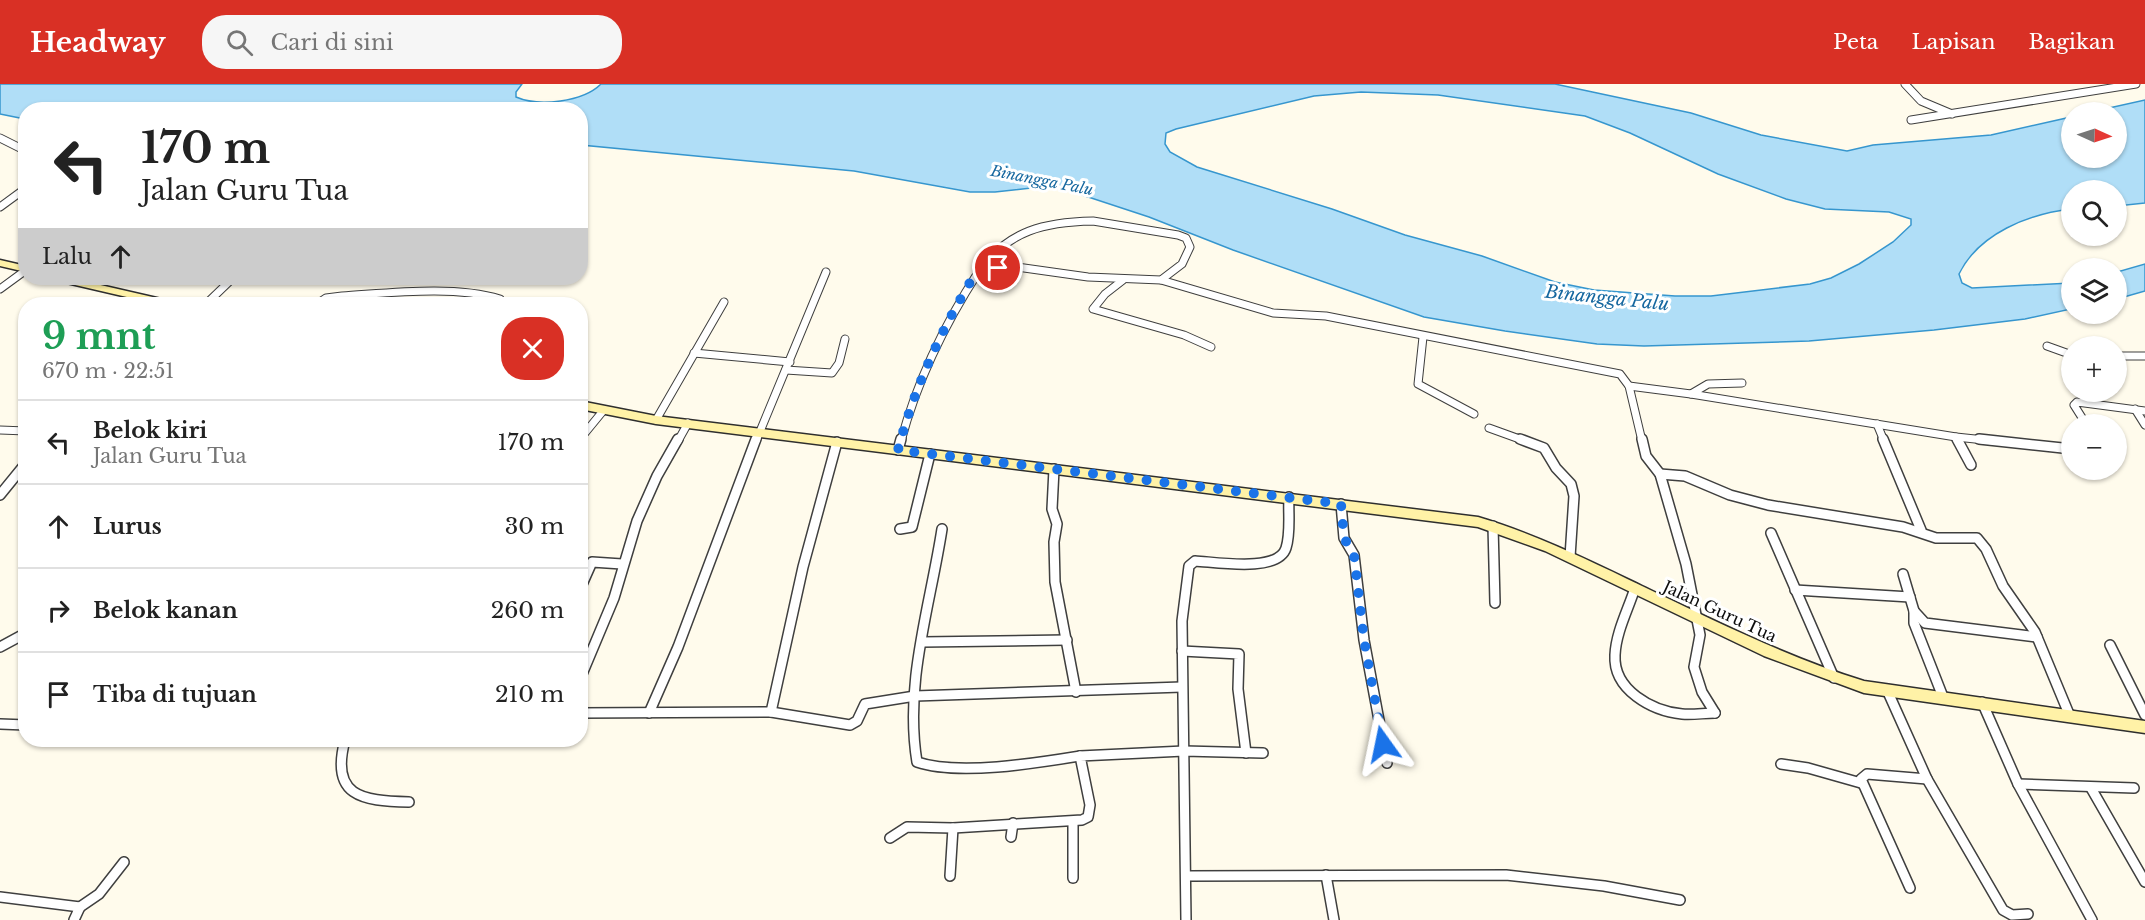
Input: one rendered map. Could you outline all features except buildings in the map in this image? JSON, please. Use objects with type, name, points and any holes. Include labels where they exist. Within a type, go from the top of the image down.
[{"type":"main road","points":[[0,263],[18,268]]},
{"type":"main road","points":[[87,285],[137,297]]},
{"type":"main road","name":"Jalan Guru Tua","points":[[588,407],[656,420],[1289,497],[1493,526],[1570,557],[1800,666],[1834,678],[1887,690],[2069,714],[2145,727]]},
{"type":"street","points":[[1905,84],[1922,100],[1953,114]]},
{"type":"street","points":[[1911,120],[2136,84]]},
{"type":"street","points":[[0,138],[18,147]]},
{"type":"street","points":[[0,207],[18,194]]},
{"type":"street","points":[[898,450],[914,398],[953,312],[977,271],[999,246],[1019,233],[1066,221],[1095,219],[1142,227],[1185,238],[1190,247],[1189,252],[1182,264],[1161,280]]},
{"type":"street","points":[[977,271],[1017,267],[1123,280],[1161,280],[1273,313],[1326,316],[1423,338],[1604,369],[1620,374],[1629,386],[1646,456],[1660,474],[1686,564],[1700,635],[1694,667],[1702,692],[1715,713],[1681,714],[1644,703],[1616,671],[1615,655],[1635,588]]},
{"type":"street","points":[[649,713],[678,646],[760,432],[826,273]]},
{"type":"street","points":[[0,289],[18,276]]},
{"type":"street","points":[[1123,280],[1104,294],[1092,309],[1184,335],[1211,347]]},
{"type":"street","points":[[213,297],[226,285]]},
{"type":"street","points":[[350,297],[409,294],[492,297]]},
{"type":"street","points":[[656,420],[724,302]]},
{"type":"street","points":[[1423,338],[1418,384],[1474,414]]},
{"type":"street","points":[[694,353],[832,373],[839,363],[845,339]]},
{"type":"street","points":[[2047,346],[2061,351]]},
{"type":"street","points":[[2127,356],[2145,356]]},
{"type":"street","points":[[1691,394],[1708,384],[1742,383]]},
{"type":"street","points":[[1629,386],[1956,437],[2061,448]]},
{"type":"street","points":[[2078,414],[2073,405],[2077,402],[2145,411]]},
{"type":"street","points":[[2135,409],[2145,425]]},
{"type":"street","points":[[588,429],[603,411]]},
{"type":"street","points":[[588,660],[614,598],[622,564],[657,476],[688,423]]},
{"type":"street","points":[[1876,424],[1921,530]]},
{"type":"street","points":[[1489,428],[1544,448],[1556,468],[1571,484],[1574,496],[1570,557]]},
{"type":"street","points":[[0,430],[18,431]]},
{"type":"street","points":[[1956,437],[1971,465]]},
{"type":"street","points":[[771,712],[803,567],[837,442]]},
{"type":"street","points":[[900,529],[910,528],[913,524],[930,454]]},
{"type":"street","points":[[1054,469],[1052,508],[1057,524],[1054,542],[1055,582],[1068,640],[1076,692]]},
{"type":"street","points":[[0,495],[18,473]]},
{"type":"street","points":[[1660,474],[1685,476],[1745,500],[1921,530],[1936,538],[1970,536],[1981,541],[2003,586],[2037,637],[2069,714]]},
{"type":"street","points":[[1186,920],[1182,651],[1185,591],[1189,566],[1201,561],[1257,564],[1277,560],[1286,549],[1289,497]]},
{"type":"street","points":[[1341,504],[1344,538],[1354,555],[1364,640],[1387,763]]},
{"type":"street","points":[[1493,526],[1496,603]]},
{"type":"street","points":[[942,529],[915,696],[913,739],[917,762],[921,765],[994,765],[1053,761],[1080,756],[1184,751],[1263,753]]},
{"type":"street","points":[[1771,533],[1834,678]]},
{"type":"street","points":[[588,571],[592,562],[622,564]]},
{"type":"street","points":[[1903,574],[1914,610],[1914,623],[1943,697]]},
{"type":"street","points":[[1796,590],[1910,597]]},
{"type":"street","points":[[1914,610],[1925,623],[2024,633],[2037,637]]},
{"type":"street","points":[[0,647],[18,637]]},
{"type":"street","points":[[922,642],[1068,640]]},
{"type":"street","points":[[2110,645],[2145,715]]},
{"type":"street","points":[[1182,651],[1239,654],[1238,689],[1246,753]]},
{"type":"street","points":[[588,713],[771,712],[850,725],[857,721],[865,704],[915,696],[1182,687]]},
{"type":"street","points":[[1887,690],[1926,779],[2003,910],[2012,915],[2028,914]]},
{"type":"street","points":[[1982,702],[2018,784],[2092,920]]},
{"type":"street","points":[[0,724],[18,725]]},
{"type":"street","points":[[343,747],[338,764],[341,775],[357,796],[381,802],[409,802]]},
{"type":"street","points":[[890,838],[907,828],[1073,822],[1088,817],[1090,811],[1080,756]]},
{"type":"street","points":[[1780,764],[1808,768],[1861,783]]},
{"type":"street","points":[[1910,888],[1861,783],[1862,777],[1867,774],[1926,779]]},
{"type":"street","points":[[2018,784],[2134,788]]},
{"type":"street","points":[[2091,788],[2145,882]]},
{"type":"street","points":[[1073,822],[1073,878]]},
{"type":"street","points":[[1011,837],[1012,823]]},
{"type":"street","points":[[950,876],[952,828]]},
{"type":"street","points":[[0,897],[81,908],[86,906],[106,885],[124,862]]},
{"type":"street","points":[[1186,876],[1326,874],[1537,876],[1680,900]]},
{"type":"street","points":[[1326,874],[1334,920]]},
{"type":"street","points":[[74,920],[81,908]]},
{"type":"water","points":[[0,84],[522,84],[516,92],[516,97],[536,102],[18,102],[18,118],[0,114]]},
{"type":"water","name":"Binangga Palu","points":[[601,84],[1555,84],[1691,113],[1761,135],[1847,151],[1873,145],[1991,135],[2061,119],[2061,168],[2127,168],[2127,104],[2145,100],[2145,203],[2127,205],[2127,180],[2061,180],[2061,211],[2022,221],[1992,237],[1979,247],[1959,274],[1962,283],[1972,288],[2061,284],[2061,311],[2025,319],[1934,330],[1809,341],[1644,346],[1597,344],[1424,317],[1233,250],[1149,217],[1067,190],[1040,187],[970,192],[854,171],[588,146],[588,102],[548,102],[572,99]],"holes":[[[1361,92],[1438,95],[1585,116],[1630,133],[1718,174],[1786,199],[1825,209],[1889,212],[1911,219],[1911,225],[1893,242],[1859,264],[1831,278],[1810,284],[1711,296],[1675,296],[1594,290],[1555,282],[1482,256],[1405,235],[1332,209],[1197,167],[1170,152],[1165,144],[1166,133],[1314,96]]]},
{"type":"water","points":[[2145,264],[2145,291],[2127,296],[2127,269]]},
{"type":"route","points":[[998,268],[984,272],[977,271],[961,297],[914,398],[898,450],[1341,504],[1344,541],[1354,555],[1364,640],[1383,744]]}]
